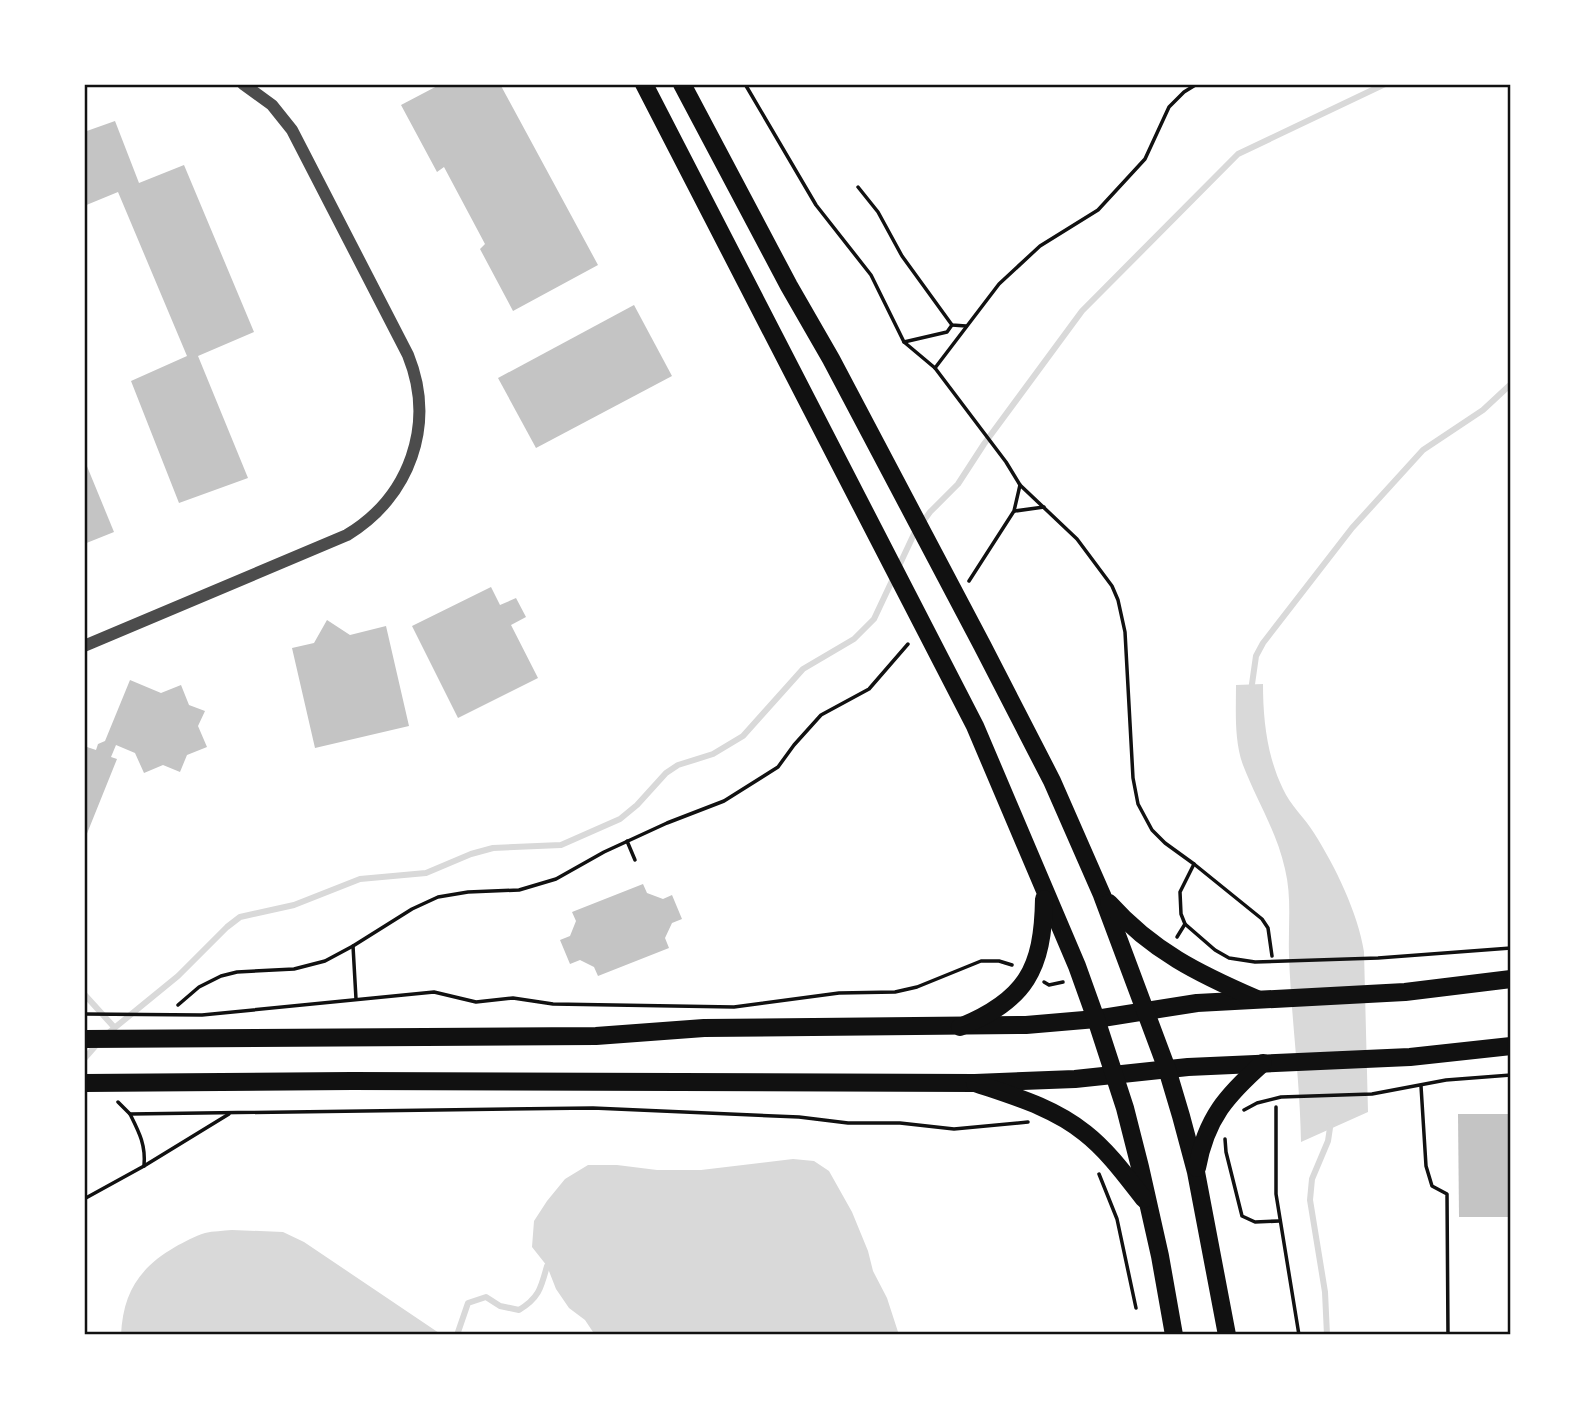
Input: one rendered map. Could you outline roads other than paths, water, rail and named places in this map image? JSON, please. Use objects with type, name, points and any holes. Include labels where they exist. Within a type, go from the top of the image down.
[{"type":"main road","points":[[644,84],[956,686],[1045,892],[1096,1019],[1114,1075],[1149,1206],[1174,1335]]},
{"type":"main road","points":[[682,84],[982,645],[1052,781],[1102,895],[1167,1069],[1196,1172],[1227,1335]]},
{"type":"main road","points":[[960,1027],[996,1010],[1014,995],[1029,975],[1042,939],[1045,892]]},
{"type":"main road","points":[[1102,895],[1136,931],[1176,960],[1258,999]]},
{"type":"main road","points":[[84,1039],[596,1035],[704,1028],[1026,1025],[1096,1019],[1197,1003],[1369,995],[1511,979]]},
{"type":"main road","points":[[84,1083],[975,1083],[1264,1063],[1410,1057],[1511,1046]]},
{"type":"main road","points":[[1196,1172],[1202,1142],[1216,1112],[1231,1093],[1264,1063]]},
{"type":"main road","points":[[975,1083],[1035,1104],[1076,1126],[1108,1154],[1149,1206]]},
{"type":"street","points":[[84,646],[347,535],[374,515],[393,495],[404,476],[413,450],[419,400],[418,385],[408,355],[292,130],[272,105],[243,84]]},
{"type":"waterway","points":[[107,1034],[178,976],[240,917],[294,905],[360,879],[426,873],[493,848],[561,845],[620,819],[637,805],[666,773],[678,765],[713,754],[743,736],[803,669],[854,639],[874,619],[914,534],[930,512],[958,484],[984,444],[1082,311],[1238,154],[1385,84]]},
{"type":"waterway","points":[[1251,691],[1256,656],[1263,643],[1352,528],[1423,450],[1483,410],[1511,384]]},
{"type":"waterway","points":[[84,994],[114,1027]]},
{"type":"waterway","points":[[84,1059],[99,1042]]},
{"type":"waterway","points":[[1327,1335],[1325,1292],[1310,1200],[1312,1179],[1328,1141],[1331,1121]]},
{"type":"waterway","points":[[457,1335],[468,1303],[486,1297],[500,1306],[519,1310],[538,1292],[547,1266]]}]
